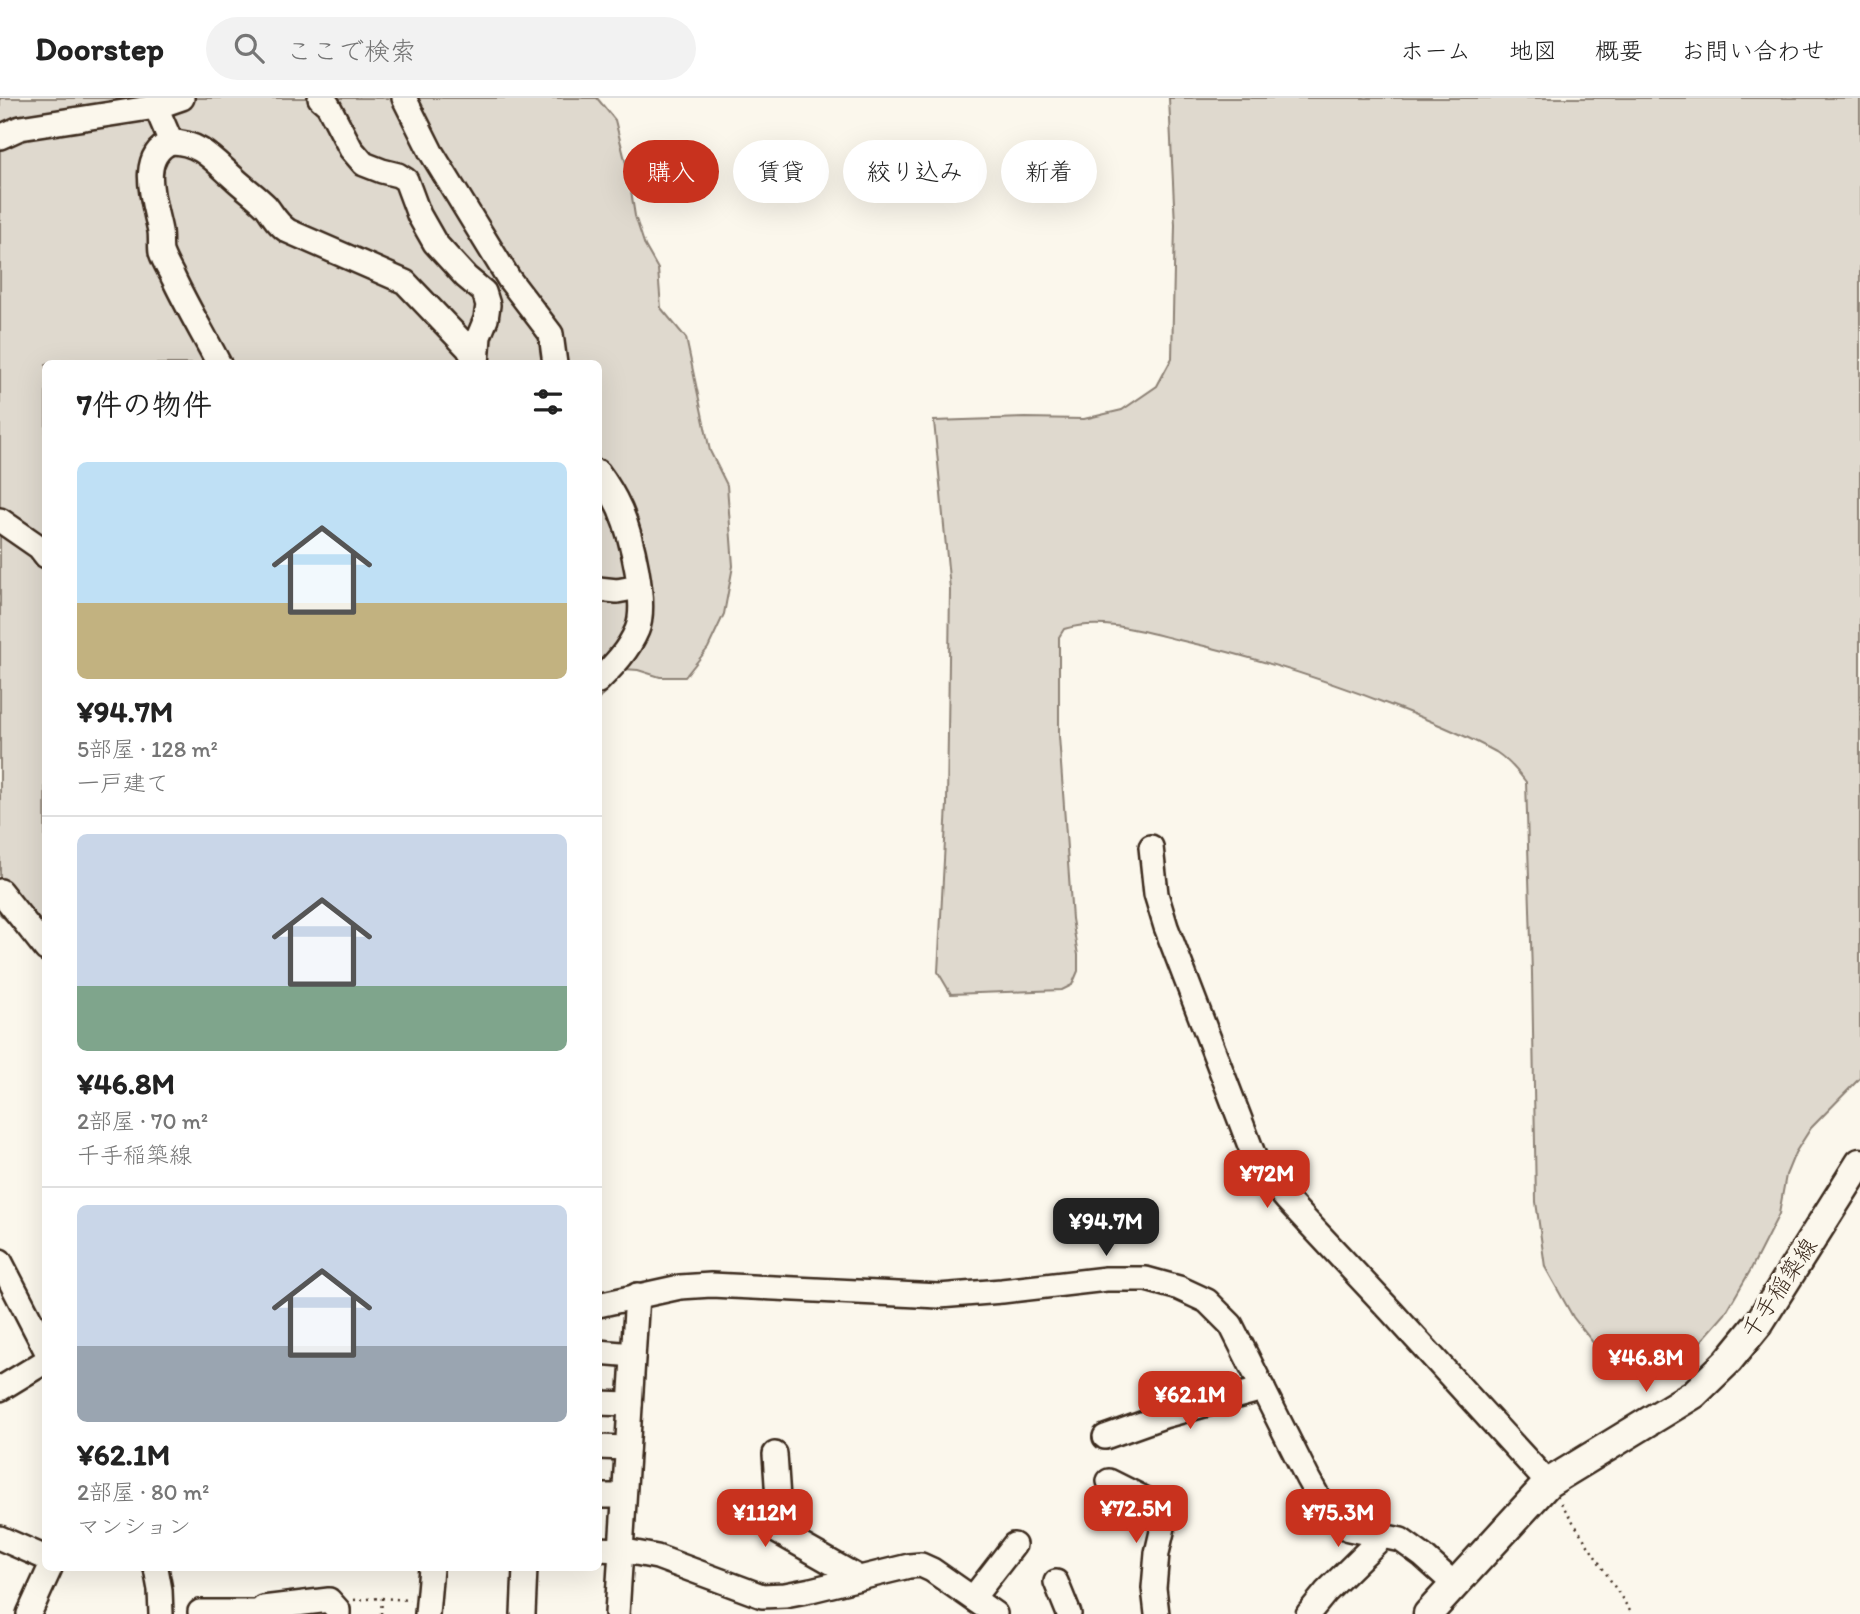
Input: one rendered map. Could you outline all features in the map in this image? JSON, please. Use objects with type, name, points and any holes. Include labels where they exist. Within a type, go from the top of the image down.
[{"type":"main road","name":"千手稲築線","points":[[1428,1614],[1548,1483],[1694,1394],[1728,1361],[1759,1323],[1860,1163]]},
{"type":"street","points":[[0,137],[20,128],[156,107],[181,98]]},
{"type":"street","points":[[320,98],[328,105],[351,149],[364,164],[406,180],[419,215],[435,243],[484,292],[488,305],[479,336],[477,360]]},
{"type":"street","points":[[404,98],[431,152],[509,279],[551,334],[554,360]]},
{"type":"street","points":[[156,107],[171,142]]},
{"type":"street","points":[[217,360],[161,251],[150,181],[156,155],[165,144],[171,142],[195,146],[211,157],[267,208],[277,224],[288,231],[405,282],[468,348],[475,360]]},
{"type":"street","points":[[602,477],[621,510],[629,536],[641,613],[638,628],[624,654],[602,677]]},
{"type":"street","points":[[0,520],[42,551]]},
{"type":"street","points":[[602,589],[617,591],[639,587]]},
{"type":"street","points":[[1151,847],[1156,894],[1166,927],[1257,1164],[1548,1483]]},
{"type":"street","points":[[0,891],[42,944]]},
{"type":"street","points":[[0,1261],[42,1342]]},
{"type":"street","points":[[602,1304],[680,1287],[711,1285],[939,1296],[1106,1279],[1146,1279],[1179,1288],[1207,1301],[1231,1325],[1323,1506],[1349,1529],[1401,1541],[1423,1556],[1454,1584]]},
{"type":"street","points":[[618,1613],[609,1550],[624,1496],[637,1296]]},
{"type":"street","points":[[602,1352],[633,1355]]},
{"type":"street","points":[[0,1389],[42,1363]]},
{"type":"street","points":[[1105,1437],[1164,1416],[1263,1390]]},
{"type":"street","points":[[602,1403],[630,1404]]},
{"type":"street","points":[[602,1447],[627,1448]]},
{"type":"street","points":[[775,1454],[778,1532],[859,1578]]},
{"type":"street","points":[[1109,1481],[1167,1510],[1157,1553],[1154,1588],[1157,1614]]},
{"type":"street","points":[[602,1496],[624,1496]]},
{"type":"street","points":[[1308,1614],[1326,1592],[1382,1537]]},
{"type":"street","points":[[0,1538],[42,1556]]},
{"type":"street","points":[[973,1598],[1014,1545]]},
{"type":"street","points":[[609,1550],[657,1557],[762,1596],[798,1593],[921,1565],[995,1614]]},
{"type":"street","points":[[29,1614],[49,1571]]},
{"type":"street","points":[[157,1571],[161,1614]]},
{"type":"street","points":[[428,1608],[430,1571]]},
{"type":"street","points":[[523,1614],[525,1571]]},
{"type":"street","points":[[1056,1582],[1069,1614]]},
{"type":"street","points":[[200,1612],[259,1613],[263,1608],[333,1607]]},
{"type":"path","points":[[1548,1483],[1632,1614]]},
{"type":"path","points":[[381,1614],[382,1598]]},
{"type":"path","points":[[333,1607],[382,1598],[428,1608]]},
{"type":"shaded area","points":[[0,98],[597,98],[615,120],[623,152],[623,203],[633,203],[645,246],[658,269],[661,308],[686,338],[710,451],[727,485],[733,566],[724,614],[708,648],[685,677],[660,677],[624,669],[602,695],[602,360],[42,360],[42,956],[0,914]]},
{"type":"shaded area","points":[[1169,98],[1860,98],[1860,1078],[1811,1128],[1795,1153],[1786,1175],[1779,1214],[1725,1314],[1690,1354],[1658,1369],[1627,1368],[1605,1358],[1573,1317],[1545,1267],[1536,1202],[1526,782],[1496,752],[1448,728],[1398,708],[1263,662],[1122,627],[1093,625],[1064,629],[1059,637],[1059,736],[1078,971],[1072,985],[1062,990],[951,994],[938,972],[947,804],[950,589],[934,421],[1084,419],[1122,410],[1157,386],[1172,358],[1175,225]]}]
